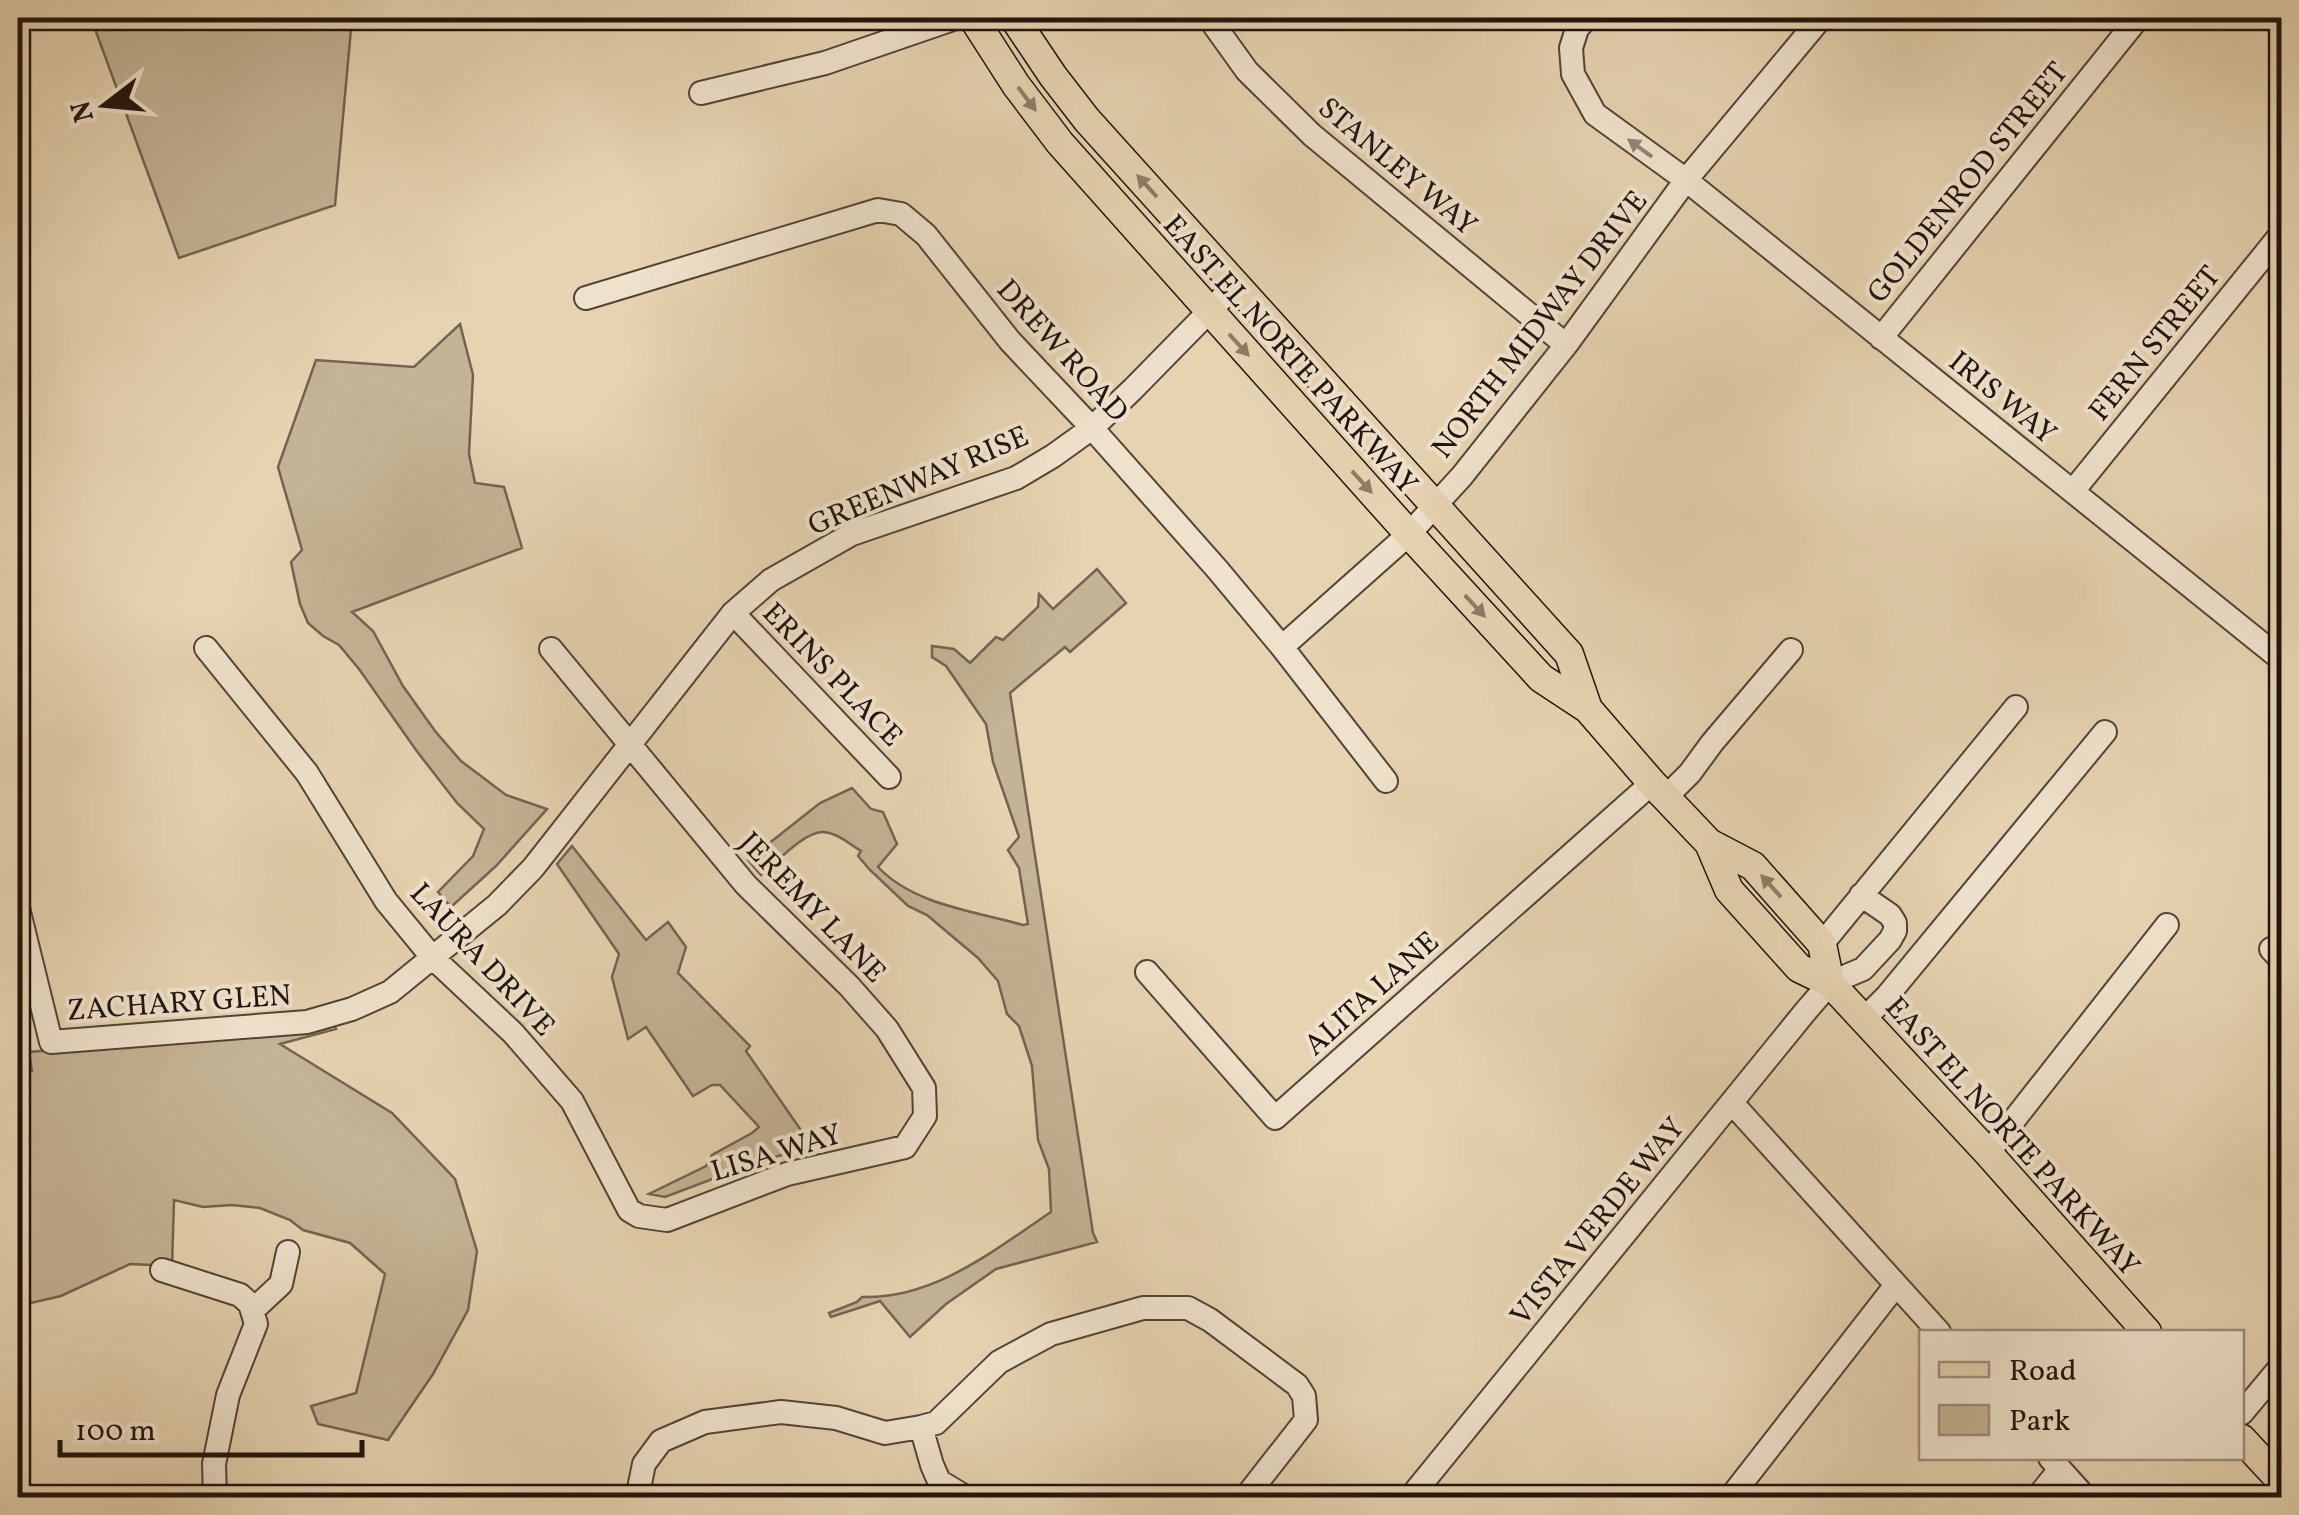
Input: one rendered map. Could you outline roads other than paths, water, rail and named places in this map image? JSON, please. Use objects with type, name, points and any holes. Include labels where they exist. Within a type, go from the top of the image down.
[{"type":"main road","name":"EAST EL NORTE PARKWAY","points":[[973,18],[1060,144],[1408,534],[1541,678],[1588,708],[1709,842],[1752,866],[1822,944]]},
{"type":"main road","name":"EAST EL NORTE PARKWAY","points":[[1014,18],[1087,120],[1568,654],[1588,708]]},
{"type":"main road","name":"EAST EL NORTE PARKWAY","points":[[1709,842],[1729,890],[1800,968],[1830,983],[2145,1330]]},
{"type":"main road","points":[[1822,944],[1830,983]]},
{"type":"main road","points":[[2244,1440],[2282,1482]]},
{"type":"street","points":[[701,93],[825,63],[956,18]]},
{"type":"street","name":"STANLEY WAY","points":[[1208,18],[1247,71],[1312,135],[1566,345]]},
{"type":"street","name":"IRIS WAY","points":[[1586,18],[1571,48],[1574,74],[1595,114],[1686,180],[2282,660]]},
{"type":"street","name":"NORTH MIDWAY DRIVE","points":[[1282,647],[1408,534],[1462,476],[1566,345],[1686,180],[1821,18]]},
{"type":"street","name":"GOLDENROD STREET","points":[[1881,338],[2138,18]]},
{"type":"street","name":"DREW ROAD","points":[[586,298],[878,210],[902,214],[926,235],[1010,341],[1217,569],[1386,782]]},
{"type":"street","name":"FERN STREET","points":[[2073,491],[2282,232]]},
{"type":"street","name":"GREENWAY RISE","points":[[432,958],[496,905],[533,868],[733,613],[771,580],[852,534],[1016,478],[1054,456],[1133,390],[1235,285]]},
{"type":"street","name":"ERINS PLACE","points":[[733,613],[890,777]]},
{"type":"street","name":"LAURA DRIVE","points":[[206,648],[307,773],[386,901],[432,958],[513,1033],[572,1102],[630,1210],[639,1216]]},
{"type":"street","name":"JEREMY LANE","points":[[552,649],[746,885],[887,1029],[924,1088],[925,1116],[921,1124]]},
{"type":"street","points":[[1659,790],[1690,773],[1791,650]]},
{"type":"street","points":[[1822,944],[2016,707]]},
{"type":"street","points":[[1864,1020],[2104,732]]},
{"type":"street","name":"ALITA LANE","points":[[1148,972],[1275,1118],[1659,790]]},
{"type":"street","points":[[1830,983],[1863,969],[1895,931],[1890,916],[1861,895]]},
{"type":"street","name":"ZACHARY GLEN","points":[[18,908],[50,1042],[308,1022],[352,1010],[390,992],[432,958]]},
{"type":"street","points":[[1988,1153],[2167,925]]},
{"type":"street","name":"VISTA VERDE WAY","points":[[1410,1498],[1830,983]]},
{"type":"street","points":[[1732,1103],[1937,1330]]},
{"type":"street","name":"LISA WAY","points":[[639,1216],[667,1220],[787,1174],[905,1147],[921,1124]]},
{"type":"street","points":[[252,1311],[281,1284],[288,1252]]},
{"type":"street","points":[[162,1270],[240,1295],[250,1304],[256,1324],[228,1395],[214,1464],[215,1498]]},
{"type":"street","points":[[1730,1498],[1896,1285]]},
{"type":"street","points":[[637,1498],[644,1464],[661,1441],[705,1422],[780,1412],[836,1418],[885,1433],[921,1427],[936,1423],[998,1362],[1051,1334],[1143,1308],[1188,1308],[1210,1320],[1297,1385],[1304,1396],[1306,1420],[1246,1498]]},
{"type":"street","points":[[2244,1411],[2282,1365]]},
{"type":"street","points":[[921,1427],[940,1480],[967,1498]]},
{"type":"street","points":[[2037,1498],[2055,1463],[2086,1498]]}]
